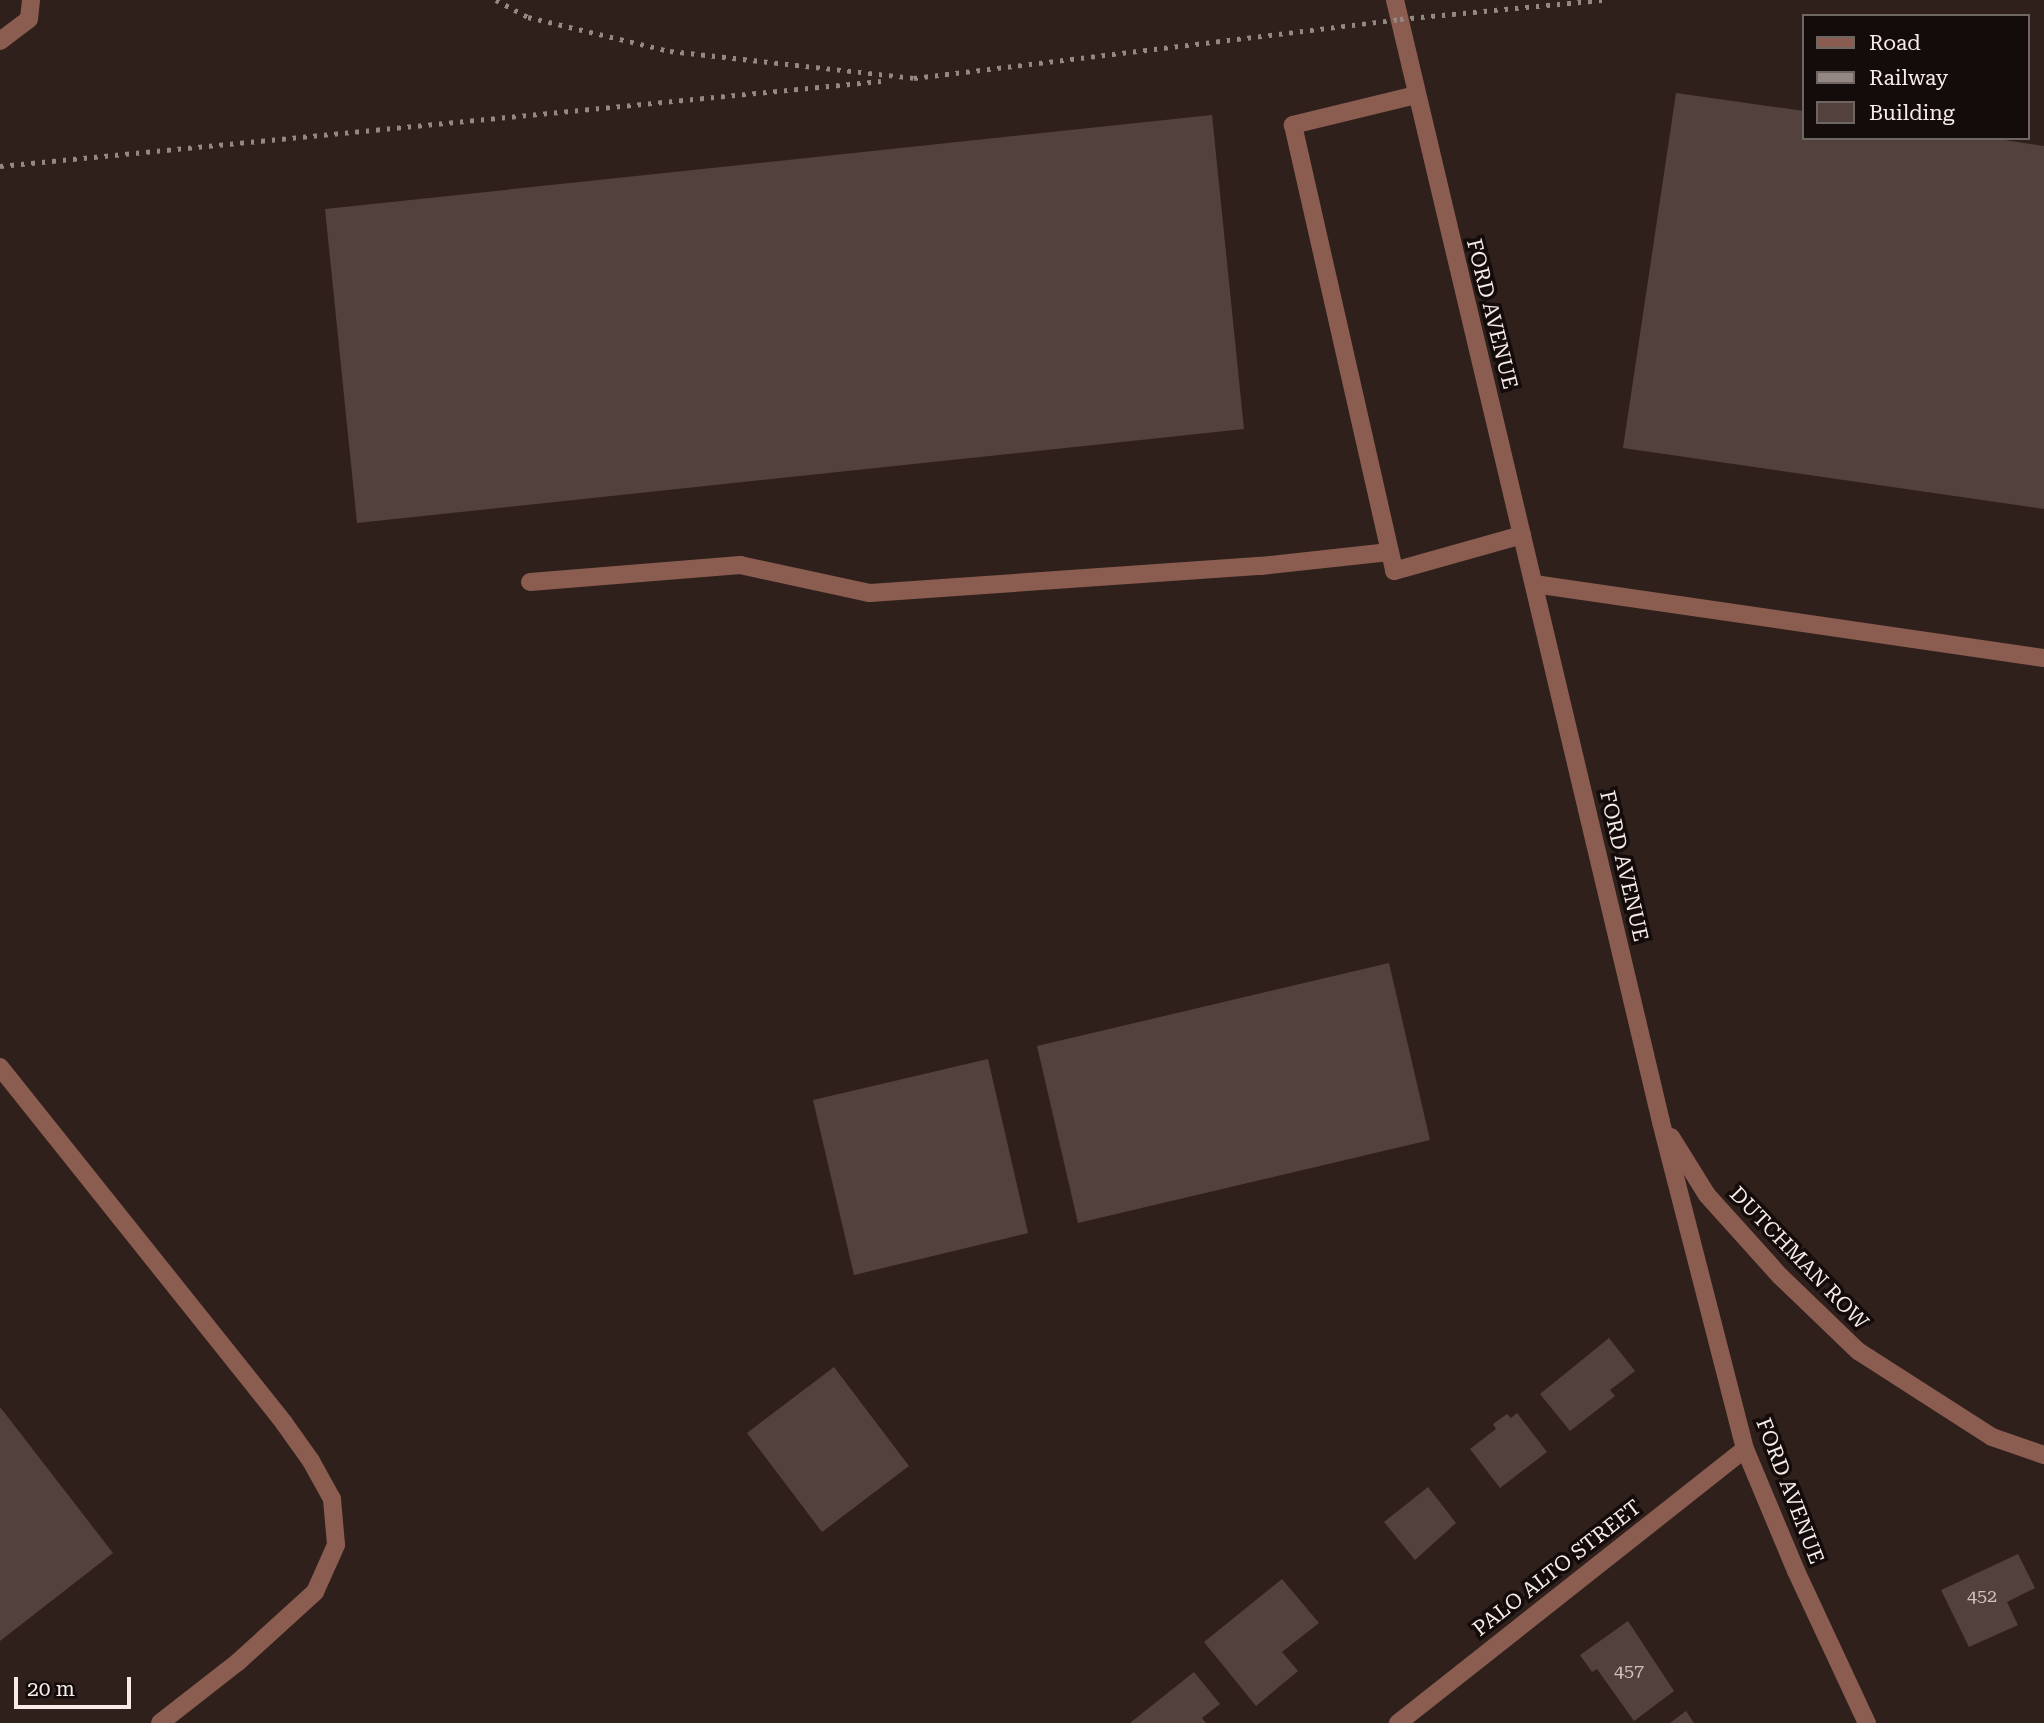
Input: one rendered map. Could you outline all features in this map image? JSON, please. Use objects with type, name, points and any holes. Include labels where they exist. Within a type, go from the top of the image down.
[{"type":"street","points":[[0,41],[29,19],[30,0]]},
{"type":"street","name":"FORD AVENUE","points":[[1395,0],[1661,1122],[1745,1449],[1796,1571],[1867,1723]]},
{"type":"street","points":[[1416,95],[1293,125],[1394,571],[1522,535]]},
{"type":"street","points":[[530,583],[740,565],[870,593],[1261,566],[1390,552]]},
{"type":"street","points":[[1534,584],[2044,658]]},
{"type":"street","points":[[0,1067],[284,1423],[311,1461],[332,1499],[336,1545],[315,1592],[238,1662],[160,1723]]},
{"type":"street","name":"DUTCHMAN ROW","points":[[1661,1122],[1707,1195],[1780,1276],[1858,1351],[1992,1437],[2044,1455]]},
{"type":"street","name":"PALO ALTO STREET","points":[[1398,1723],[1745,1449]]},
{"type":"building","points":[[1676,93],[1802,111],[1802,140],[2005,140],[2044,146],[2044,509],[1623,448]]},
{"type":"building","points":[[1212,115],[1244,429],[357,523],[325,209]]},
{"type":"building","points":[[1389,963],[1430,1140],[1078,1223],[1037,1046]]},
{"type":"building","points":[[988,1059],[1028,1233],[854,1275],[813,1100]]},
{"type":"building","points":[[1609,1338],[1635,1371],[1610,1390],[1615,1396],[1570,1431],[1540,1394]]},
{"type":"building","points":[[834,1367],[909,1466],[822,1532],[747,1433]]},
{"type":"building","points":[[0,1407],[113,1553],[0,1641]]},
{"type":"building","points":[[1517,1413],[1547,1452],[1500,1488],[1470,1449],[1496,1429],[1493,1424],[1507,1414],[1511,1418]]},
{"type":"building","points":[[1428,1487],[1456,1523],[1415,1560],[1384,1522]]},
{"type":"building","points":[[2018,1554],[2035,1588],[2007,1602],[2018,1625],[1969,1647],[1941,1590]]},
{"type":"building","points":[[1282,1579],[1319,1623],[1282,1652],[1298,1671],[1256,1706],[1204,1642]]},
{"type":"building","points":[[1628,1621],[1674,1691],[1634,1721],[1597,1669],[1592,1672],[1580,1655]]},
{"type":"building","points":[[1194,1672],[1220,1704],[1202,1718],[1206,1723],[1130,1723]]},
{"type":"building","points":[[1686,1711],[1694,1723],[1670,1723]]},
{"type":"railway","points":[[496,0],[528,17],[670,51],[914,78],[1400,19],[1602,0]]},
{"type":"railway","points":[[0,166],[881,81]]}]
